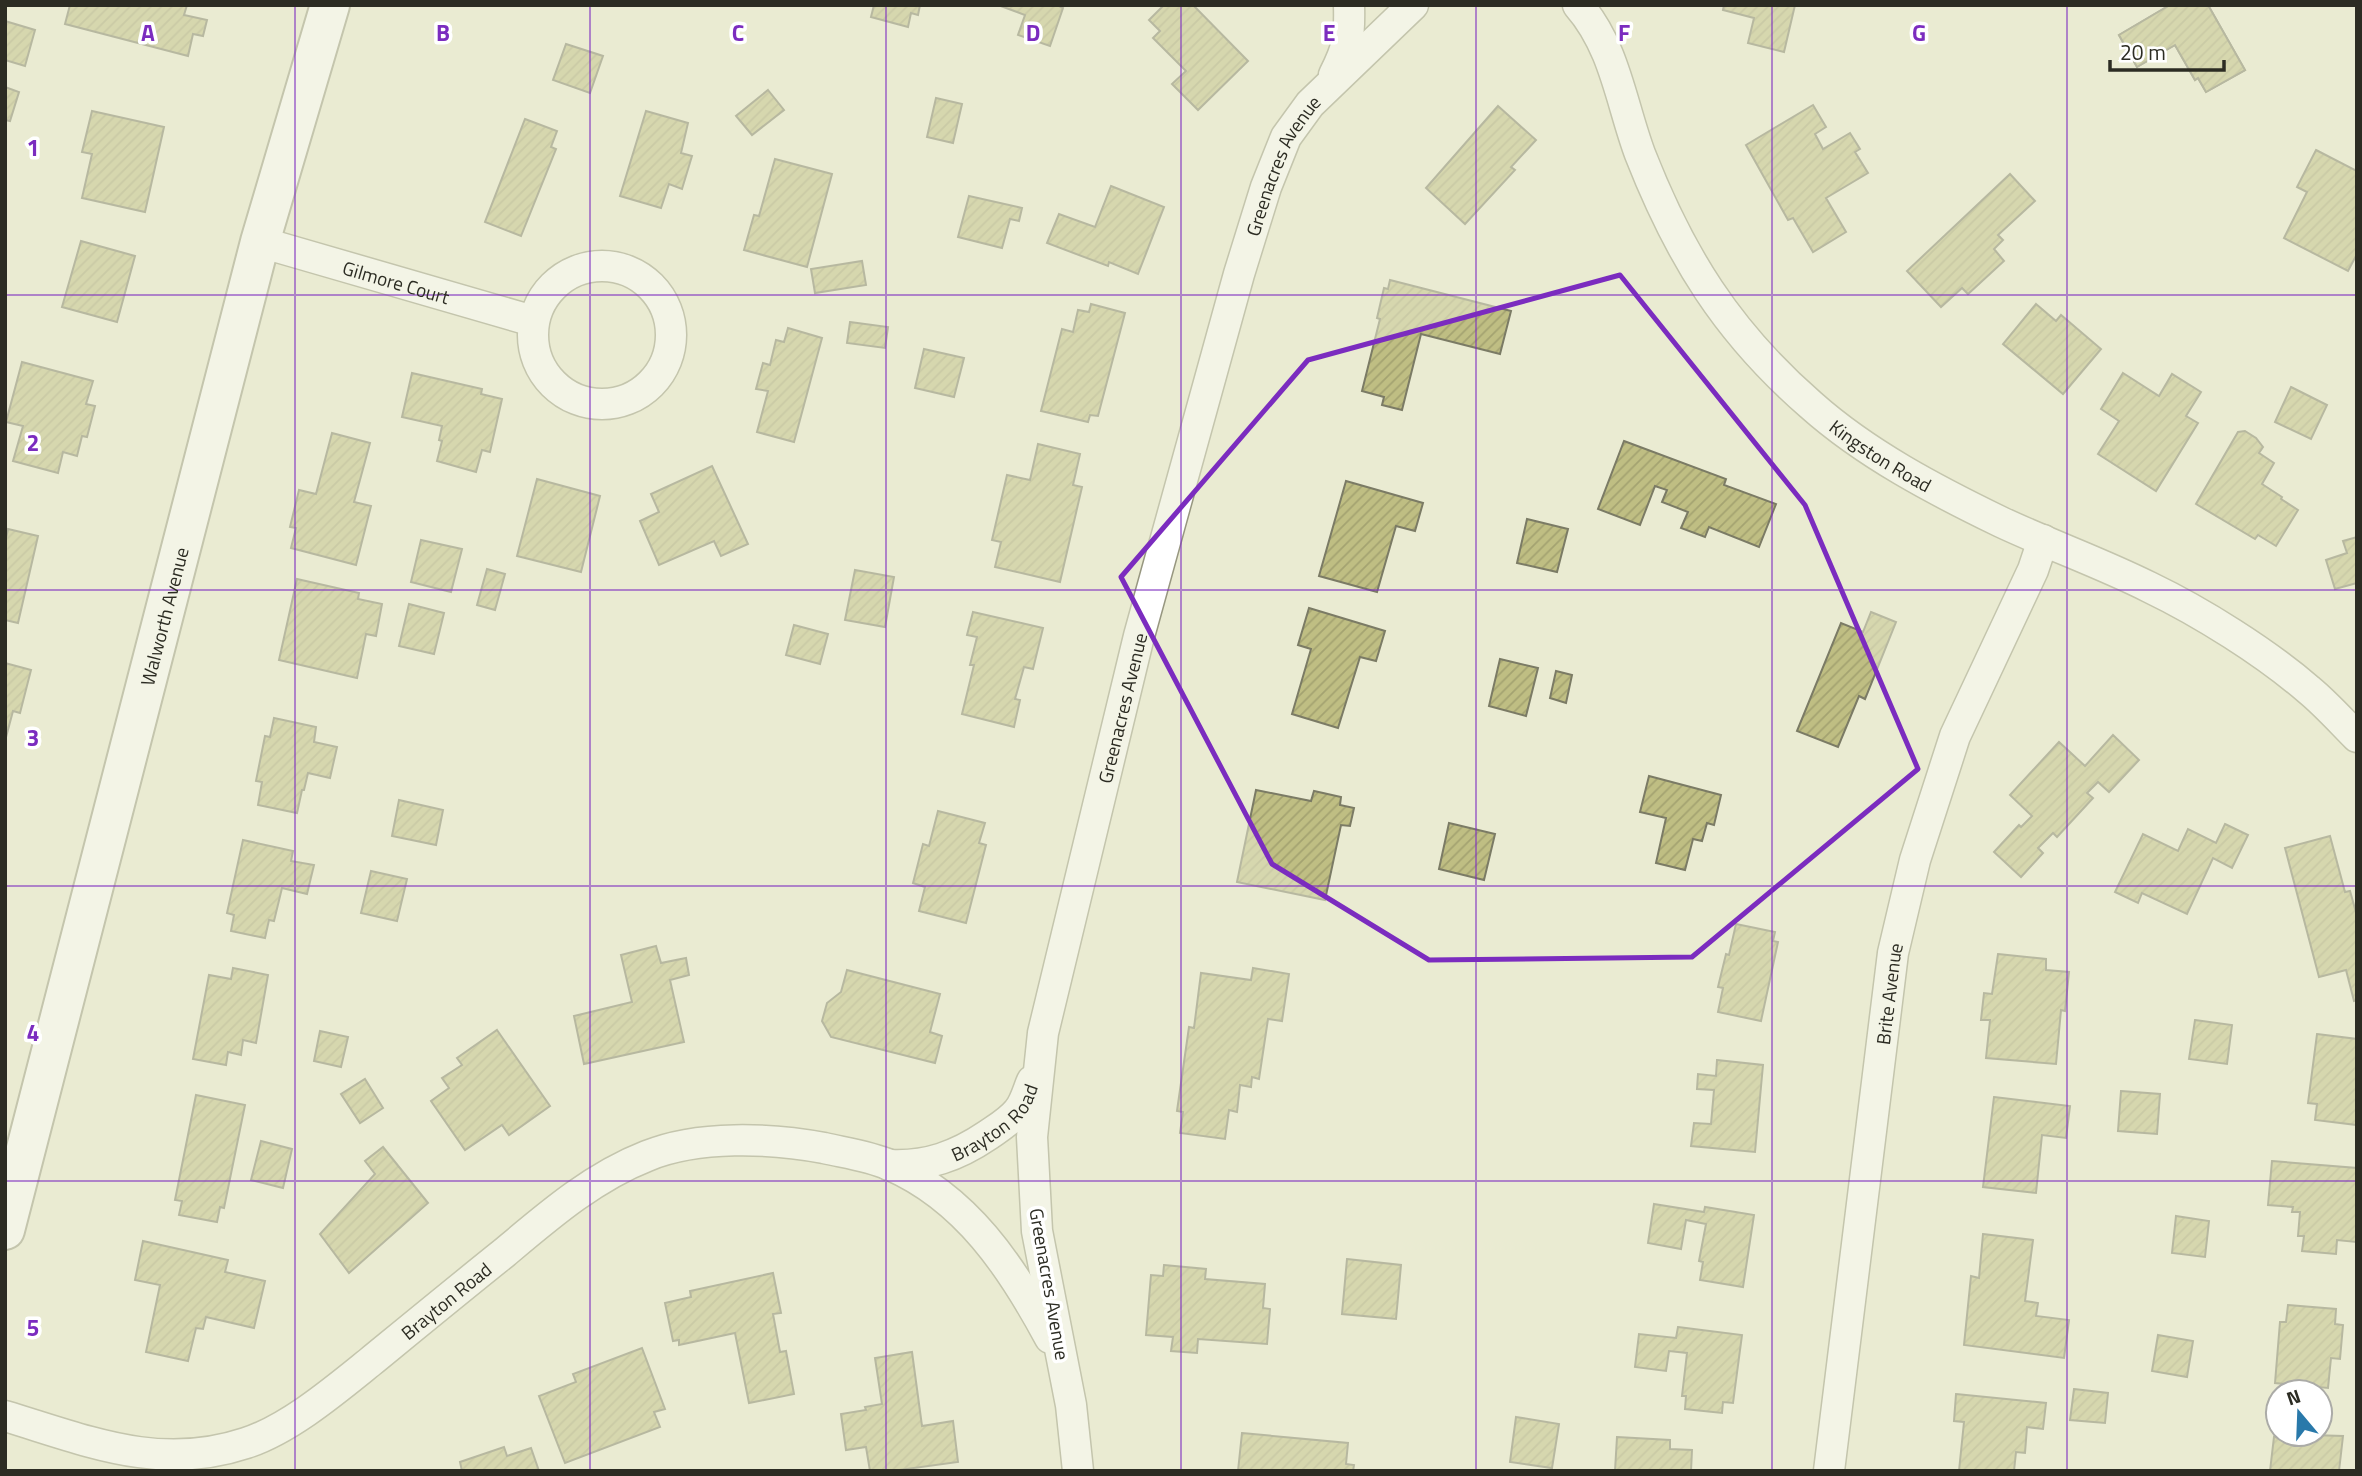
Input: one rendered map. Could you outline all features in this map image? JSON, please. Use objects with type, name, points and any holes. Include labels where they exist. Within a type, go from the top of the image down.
[{"type":"street","name":"Walworth Avenue","points":[[5,1230],[260,242],[330,5]]},
{"type":"street","points":[[1328,88],[1347,50],[1349,5]]},
{"type":"street","name":"Greenacres Avenue","points":[[1078,1471],[1071,1405],[1037,1231],[1032,1137],[1043,1033],[1139,636],[1239,274],[1266,187],[1286,138],[1310,104],[1413,5]]},
{"type":"street","name":"Kingston Road","points":[[1578,5],[1605,44],[1639,151],[1673,229],[1698,275],[1726,317],[1802,397],[1852,438],[1912,475],[2000,522],[2151,587],[2248,644],[2309,690],[2357,737]]},
{"type":"street","name":"Gilmore Court","points":[[260,242],[533,321]]},
{"type":"street","points":[[594,266],[619,267],[639,276],[655,289],[668,311],[672,335],[666,363],[657,379],[642,392],[621,402],[592,404],[571,398],[550,383],[534,352],[533,321],[542,298],[555,283],[578,270],[594,266]]},
{"type":"street","name":"Brite Avenue","points":[[1829,1471],[1893,953],[1914,860],[1955,736],[2033,570],[2043,540]]},
{"type":"street","name":"Brayton Road","points":[[889,1165],[913,1166],[934,1162],[967,1149],[985,1138],[1019,1110],[1040,1065]]},
{"type":"street","name":"Brayton Road","points":[[5,1416],[121,1451],[160,1456],[206,1454],[249,1442],[270,1432],[321,1399],[553,1212],[609,1173],[649,1154],[720,1141],[764,1140],[858,1155],[889,1165],[934,1189],[962,1211],[991,1243],[1042,1324],[1063,1364]]},
{"type":"highlighted area","points":[[1620,275],[1805,505],[1918,769],[1692,957],[1429,960],[1272,864],[1121,577],[1308,360]]},
{"type":"building","points":[[70,5],[187,5],[184,15],[207,20],[203,36],[193,34],[188,56],[65,24]]},
{"type":"building","points":[[874,5],[920,5],[918,15],[911,13],[908,27],[871,17]]},
{"type":"building","points":[[998,5],[1057,5],[1063,8],[1050,46],[1018,35],[1025,15]]},
{"type":"building","points":[[1164,5],[1193,5],[1248,61],[1198,110],[1172,84],[1186,71],[1153,38],[1160,31],[1149,20]]},
{"type":"building","points":[[1724,5],[1795,5],[1784,52],[1748,43],[1754,18],[1723,10]]},
{"type":"building","points":[[2170,5],[2208,5],[2245,70],[2206,92],[2198,78],[2195,80],[2175,45],[2137,67],[2119,35]]},
{"type":"building","points":[[2170,5],[2208,5],[2245,70],[2206,92],[2198,78],[2195,80],[2175,45],[2137,67],[2119,35]]},
{"type":"building","points":[[5,21],[35,30],[25,66],[5,60]]},
{"type":"building","points":[[566,44],[603,56],[590,93],[553,80]]},
{"type":"building","points":[[5,87],[19,92],[10,121],[5,120]]},
{"type":"building","points":[[768,90],[784,110],[752,135],[736,116]]},
{"type":"building","points":[[936,98],[962,104],[953,143],[927,137]]},
{"type":"building","points":[[1813,105],[1826,127],[1815,134],[1823,149],[1850,133],[1860,149],[1855,152],[1868,173],[1826,198],[1846,232],[1813,252],[1793,218],[1788,220],[1746,145]]},
{"type":"building","points":[[1498,106],[1536,140],[1511,167],[1515,170],[1465,224],[1426,188]]},
{"type":"building","points":[[92,111],[164,127],[145,212],[82,198],[92,154],[82,152]]},
{"type":"building","points":[[646,111],[688,123],[681,153],[692,156],[682,189],[669,184],[661,208],[620,196]]},
{"type":"building","points":[[525,119],[557,131],[551,147],[556,149],[521,236],[485,222]]},
{"type":"building","points":[[2316,150],[2357,171],[2357,254],[2348,271],[2284,238],[2307,192],[2297,187]]},
{"type":"building","points":[[775,159],[832,174],[807,267],[744,250],[754,215],[759,216]]},
{"type":"building","points":[[2010,174],[2035,201],[1998,235],[2003,240],[1994,249],[2004,261],[1968,294],[1962,288],[1941,307],[1907,271]]},
{"type":"building","points":[[1111,186],[1164,207],[1138,274],[1109,262],[1108,266],[1047,243],[1059,214],[1095,227]]},
{"type":"building","points":[[969,196],[1022,208],[1019,221],[1010,219],[1002,248],[958,237]]},
{"type":"building","points":[[81,241],[135,256],[117,322],[62,307]]},
{"type":"building","points":[[862,261],[866,285],[815,293],[811,269]]},
{"type":"building","points":[[1390,280],[1511,311],[1500,354],[1421,334],[1402,410],[1382,405],[1384,397],[1362,391],[1380,319],[1377,318],[1384,288],[1388,289]]},
{"type":"building","points":[[1091,304],[1125,313],[1098,416],[1090,415],[1088,422],[1041,411],[1062,329],[1073,332],[1078,310],[1089,312]]},
{"type":"building","points":[[2036,304],[2056,321],[2061,315],[2101,349],[2063,394],[2003,344]]},
{"type":"building","points":[[850,322],[888,327],[885,348],[847,343]]},
{"type":"building","points":[[788,328],[822,338],[794,442],[757,432],[768,391],[756,389],[763,363],[770,365],[776,340],[784,342]]},
{"type":"building","points":[[924,349],[964,358],[954,397],[915,388]]},
{"type":"building","points":[[22,362],[93,381],[86,404],[95,406],[87,437],[82,436],[77,456],[63,452],[58,473],[13,461],[23,426],[6,422]]},
{"type":"building","points":[[412,373],[482,389],[481,394],[502,399],[490,452],[482,450],[476,472],[437,461],[442,441],[439,440],[442,426],[402,417]]},
{"type":"building","points":[[2123,373],[2159,396],[2172,374],[2201,392],[2186,416],[2198,423],[2156,491],[2098,454],[2119,421],[2101,409]]},
{"type":"building","points":[[2291,387],[2327,405],[2311,439],[2275,422]]},
{"type":"building","points":[[2245,431],[2263,447],[2259,453],[2274,463],[2262,484],[2298,510],[2276,546],[2258,535],[2255,539],[2196,504],[2238,432]]},
{"type":"building","points":[[332,433],[370,443],[354,502],[371,506],[356,565],[291,548],[296,528],[290,527],[299,490],[316,494]]},
{"type":"building","points":[[1624,441],[1726,479],[1724,485],[1776,504],[1759,547],[1709,527],[1705,537],[1681,528],[1688,512],[1662,502],[1667,490],[1655,486],[1640,525],[1598,509]]},
{"type":"building","points":[[1038,444],[1080,454],[1073,485],[1082,487],[1060,582],[995,567],[1001,542],[992,540],[1007,475],[1030,480]]},
{"type":"building","points":[[712,466],[748,544],[721,556],[714,541],[659,565],[640,521],[659,512],[651,494]]},
{"type":"building","points":[[537,479],[600,496],[581,572],[517,556]]},
{"type":"building","points":[[1346,481],[1423,503],[1415,531],[1396,526],[1377,592],[1319,576]]},
{"type":"building","points":[[1527,519],[1568,529],[1557,572],[1517,563]]},
{"type":"building","points":[[8,529],[38,536],[18,623],[5,620],[5,543]]},
{"type":"building","points":[[2357,537],[2357,583],[2335,589],[2326,560],[2347,553],[2343,541]]},
{"type":"building","points":[[421,540],[462,549],[451,592],[411,582]]},
{"type":"building","points":[[487,569],[505,574],[495,610],[477,605]]},
{"type":"building","points":[[855,570],[894,577],[885,627],[845,620]]},
{"type":"building","points":[[297,579],[359,593],[358,599],[382,604],[376,636],[366,634],[357,678],[279,660]]},
{"type":"building","points":[[409,604],[444,613],[434,654],[399,646]]},
{"type":"building","points":[[1309,608],[1385,631],[1376,661],[1360,657],[1338,728],[1292,714],[1311,649],[1298,645]]},
{"type":"building","points":[[973,612],[1043,628],[1033,669],[1024,667],[1015,699],[1020,700],[1014,727],[962,714],[974,665],[970,665],[977,637],[967,635]]},
{"type":"building","points":[[1871,612],[1896,622],[1865,699],[1859,696],[1838,747],[1797,731],[1841,623],[1863,632]]},
{"type":"building","points":[[794,625],[828,634],[820,664],[786,655]]},
{"type":"building","points":[[1500,659],[1538,668],[1526,716],[1489,706]]},
{"type":"building","points":[[5,663],[31,670],[20,713],[13,711],[5,741]]},
{"type":"building","points":[[1556,671],[1572,675],[1566,703],[1550,698]]},
{"type":"building","points":[[274,718],[316,727],[314,742],[337,747],[330,778],[308,773],[297,813],[258,805],[262,782],[256,781],[265,736],[270,737]]},
{"type":"building","points":[[2113,735],[2139,760],[2109,792],[2098,782],[2087,793],[2093,798],[2057,837],[2053,833],[2038,848],[2043,853],[2021,877],[1994,852],[2019,825],[2021,827],[2032,816],[2010,795],[2059,742],[2085,766]]},
{"type":"building","points":[[1649,776],[1721,795],[1714,825],[1707,823],[1702,841],[1693,839],[1685,870],[1656,863],[1666,818],[1640,812]]},
{"type":"building","points":[[1256,790],[1311,801],[1314,791],[1341,797],[1340,805],[1354,808],[1350,826],[1341,825],[1325,900],[1237,882]]},
{"type":"building","points":[[399,800],[443,810],[436,845],[392,836]]},
{"type":"building","points":[[938,811],[985,823],[979,843],[986,845],[966,923],[919,911],[925,887],[913,883],[923,844],[929,846]]},
{"type":"building","points":[[1449,823],[1495,834],[1484,880],[1439,869]]},
{"type":"building","points":[[2225,824],[2248,835],[2232,868],[2213,858],[2187,914],[2142,893],[2138,903],[2115,892],[2143,834],[2178,851],[2188,829],[2216,843]]},
{"type":"building","points":[[2330,836],[2345,892],[2350,891],[2357,916],[2357,1000],[2354,1001],[2346,970],[2319,977],[2285,848]]},
{"type":"building","points":[[243,840],[293,851],[291,861],[314,865],[307,894],[282,888],[274,921],[269,920],[265,938],[231,931],[234,915],[227,913]]},
{"type":"building","points":[[371,871],[407,879],[397,921],[361,913]]},
{"type":"building","points":[[1736,924],[1775,932],[1773,941],[1778,942],[1761,1021],[1718,1012],[1723,988],[1718,987]]},
{"type":"building","points":[[656,946],[661,963],[686,958],[689,975],[670,980],[684,1042],[584,1064],[574,1016],[632,1002],[621,955]]},
{"type":"building","points":[[1998,954],[2046,959],[2046,970],[2069,972],[2065,1011],[2061,1010],[2056,1064],[1986,1058],[1990,1020],[1981,1020],[1984,993],[1992,994]]},
{"type":"building","points":[[233,968],[268,975],[256,1043],[243,1040],[241,1055],[228,1052],[226,1065],[193,1059],[209,975],[231,979]]},
{"type":"building","points":[[1253,968],[1289,974],[1282,1021],[1268,1019],[1259,1079],[1252,1077],[1251,1087],[1240,1085],[1237,1112],[1229,1110],[1225,1139],[1180,1133],[1183,1112],[1177,1111],[1189,1027],[1194,1028],[1201,973],[1251,980]]},
{"type":"building","points":[[847,970],[940,994],[930,1032],[942,1036],[935,1063],[831,1037],[822,1021],[827,1003],[841,992]]},
{"type":"building","points":[[2195,1020],[2232,1025],[2227,1064],[2189,1059]]},
{"type":"building","points":[[497,1030],[550,1106],[509,1135],[502,1125],[465,1150],[431,1101],[449,1088],[442,1078],[462,1065],[457,1058]]},
{"type":"building","points":[[320,1031],[348,1037],[341,1067],[314,1061]]},
{"type":"building","points":[[2317,1034],[2357,1039],[2357,1125],[2315,1120],[2317,1104],[2308,1103]]},
{"type":"building","points":[[1717,1060],[1763,1065],[1755,1152],[1691,1146],[1694,1123],[1711,1124],[1714,1090],[1697,1089],[1698,1074],[1716,1076]]},
{"type":"building","points":[[365,1079],[383,1108],[360,1123],[341,1094]]},
{"type":"building","points":[[2121,1091],[2160,1094],[2157,1134],[2118,1131]]},
{"type":"building","points":[[196,1095],[245,1105],[224,1208],[220,1207],[217,1222],[179,1215],[182,1201],[175,1200]]},
{"type":"building","points":[[1994,1097],[2070,1106],[2066,1138],[2042,1135],[2036,1193],[1983,1187]]},
{"type":"building","points":[[261,1141],[292,1149],[283,1188],[251,1180]]},
{"type":"building","points":[[383,1147],[428,1203],[349,1273],[320,1234],[375,1174],[365,1161]]},
{"type":"building","points":[[2272,1161],[2357,1168],[2356,1242],[2337,1240],[2336,1254],[2302,1251],[2304,1236],[2298,1236],[2300,1212],[2292,1212],[2293,1207],[2268,1205]]},
{"type":"building","points":[[1654,1204],[1704,1212],[1705,1207],[1754,1215],[1743,1287],[1700,1280],[1703,1262],[1699,1261],[1706,1224],[1686,1220],[1681,1249],[1648,1243]]},
{"type":"building","points":[[2176,1216],[2209,1221],[2205,1257],[2172,1253]]},
{"type":"building","points":[[1983,1234],[2033,1240],[2025,1301],[2038,1303],[2036,1316],[2069,1320],[2064,1358],[1964,1345],[1971,1276],[1979,1278]]},
{"type":"building","points":[[143,1241],[228,1260],[225,1272],[265,1281],[254,1328],[206,1317],[203,1329],[196,1328],[188,1361],[146,1352],[160,1285],[135,1280]]},
{"type":"building","points":[[1347,1259],[1401,1265],[1396,1319],[1342,1314]]},
{"type":"building","points":[[1164,1265],[1206,1269],[1205,1279],[1265,1284],[1263,1308],[1270,1309],[1267,1344],[1198,1339],[1197,1353],[1171,1351],[1173,1337],[1146,1335],[1151,1275],[1163,1276]]},
{"type":"building","points":[[773,1273],[781,1313],[773,1314],[780,1352],[786,1351],[794,1394],[749,1403],[735,1333],[679,1345],[679,1340],[673,1341],[665,1303],[691,1297],[690,1291]]},
{"type":"building","points":[[2288,1305],[2336,1309],[2335,1324],[2343,1325],[2340,1359],[2331,1358],[2329,1378],[2275,1378],[2280,1322],[2286,1322]]},
{"type":"building","points":[[1678,1327],[1742,1335],[1733,1403],[1723,1402],[1722,1413],[1685,1409],[1686,1396],[1682,1396],[1687,1353],[1669,1351],[1666,1371],[1635,1367],[1639,1334],[1676,1338]]},
{"type":"building","points":[[2158,1335],[2193,1341],[2187,1377],[2152,1371]]},
{"type":"building","points":[[642,1348],[665,1409],[654,1412],[660,1427],[565,1463],[539,1396],[576,1382],[573,1374]]},
{"type":"building","points":[[912,1352],[922,1426],[953,1421],[958,1462],[892,1471],[870,1471],[866,1447],[846,1450],[841,1414],[882,1404],[875,1358]]},
{"type":"building","points":[[2074,1389],[2108,1393],[2105,1423],[2070,1420]]},
{"type":"building","points":[[1956,1394],[2046,1403],[2043,1429],[2027,1427],[2025,1453],[2016,1452],[2014,1471],[1959,1471],[1964,1422],[1954,1421]]},
{"type":"building","points":[[1516,1417],[1559,1424],[1552,1468],[1510,1462]]},
{"type":"building","points":[[1242,1433],[1348,1443],[1346,1464],[1354,1465],[1353,1471],[1238,1471]]},
{"type":"building","points":[[2334,1436],[2343,1436],[2339,1471],[2270,1471],[2273,1448],[2334,1448]]},
{"type":"building","points":[[1617,1437],[1670,1440],[1670,1449],[1692,1450],[1691,1471],[1615,1471]]},
{"type":"building","points":[[504,1447],[507,1456],[531,1448],[539,1471],[462,1471],[460,1462]]}]
